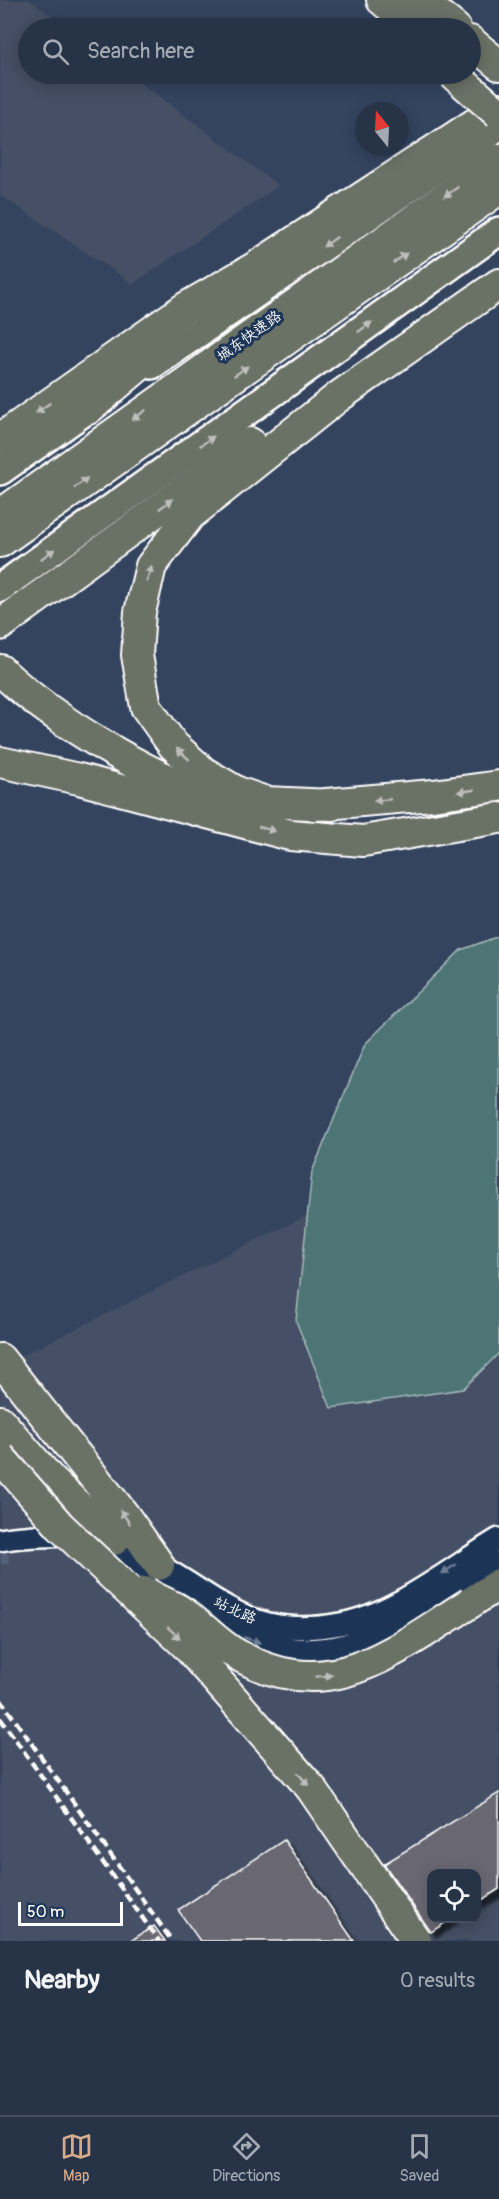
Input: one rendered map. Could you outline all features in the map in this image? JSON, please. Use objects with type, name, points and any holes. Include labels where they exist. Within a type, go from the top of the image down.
[{"type":"highway","points":[[382,0],[404,18]]},
{"type":"highway","points":[[420,0],[442,18]]},
{"type":"highway","points":[[481,50],[499,65]]},
{"type":"highway","points":[[464,84],[499,114]]},
{"type":"highway","points":[[481,84],[499,99]]},
{"type":"highway","points":[[0,439],[185,308],[254,268],[499,108]]},
{"type":"highway","name":"城东快速路","points":[[0,515],[499,159]]},
{"type":"highway","name":"城东快速路","points":[[0,542],[499,189]]},
{"type":"highway","points":[[0,625],[499,262]]},
{"type":"highway","points":[[88,409],[254,268]]},
{"type":"highway","points":[[332,805],[266,802],[237,792],[203,772],[172,745],[146,707],[137,655],[140,612],[151,566],[190,515],[338,398],[499,284]]},
{"type":"highway","points":[[0,670],[16,697],[108,762],[210,814]]},
{"type":"highway","points":[[16,697],[129,760],[206,795],[248,805],[332,805],[499,786]]},
{"type":"highway","points":[[0,762],[290,835],[363,841],[499,818]]},
{"type":"highway","points":[[0,783],[104,798],[157,800]]},
{"type":"highway","points":[[0,1359],[124,1515],[159,1565]]},
{"type":"highway","points":[[0,1384],[87,1499],[0,1406]]},
{"type":"highway","points":[[0,1421],[51,1480],[114,1540]]},
{"type":"highway","points":[[0,1439],[89,1532],[182,1612],[235,1654],[274,1672],[325,1678],[370,1665],[499,1584]]},
{"type":"highway","points":[[0,1457],[60,1526],[186,1645],[311,1788],[416,1941]]},
{"type":"highway","points":[[60,1526],[151,1596],[182,1612]]},
{"type":"main road","points":[[0,471],[499,126]]},
{"type":"main road","points":[[0,588],[499,231]]},
{"type":"street","name":"站北路","points":[[4,1547],[69,1537],[114,1540],[159,1565],[217,1604],[258,1623],[300,1629],[342,1624],[391,1606],[499,1539]]},
{"type":"street","name":"站北路","points":[[4,1547],[38,1550],[101,1550],[243,1637],[281,1649],[326,1649],[365,1641],[399,1626],[499,1563]]},
{"type":"shaded area","points":[[0,0],[30,0],[54,18],[18,18],[18,84],[142,84],[279,186],[133,284],[0,195]]},
{"type":"shaded area","points":[[499,1121],[499,1941],[0,1941],[0,1366]]},
{"type":"green space","points":[[499,936],[499,1353],[463,1389],[331,1408],[296,1321],[312,1172],[365,1044],[461,950]]},
{"type":"building","points":[[499,1793],[499,1889],[481,1900],[481,1869],[427,1869],[427,1923],[444,1923],[431,1932],[384,1864]]},
{"type":"building","points":[[284,1840],[354,1941],[200,1941],[178,1910]]},
{"type":"building","points":[[154,1926],[165,1941],[130,1941]]},
{"type":"tunnel","points":[[0,1554],[8,1553]]},
{"type":"railway","points":[[0,1699],[172,1941]]},
{"type":"railway","points":[[0,1718],[159,1941]]}]
